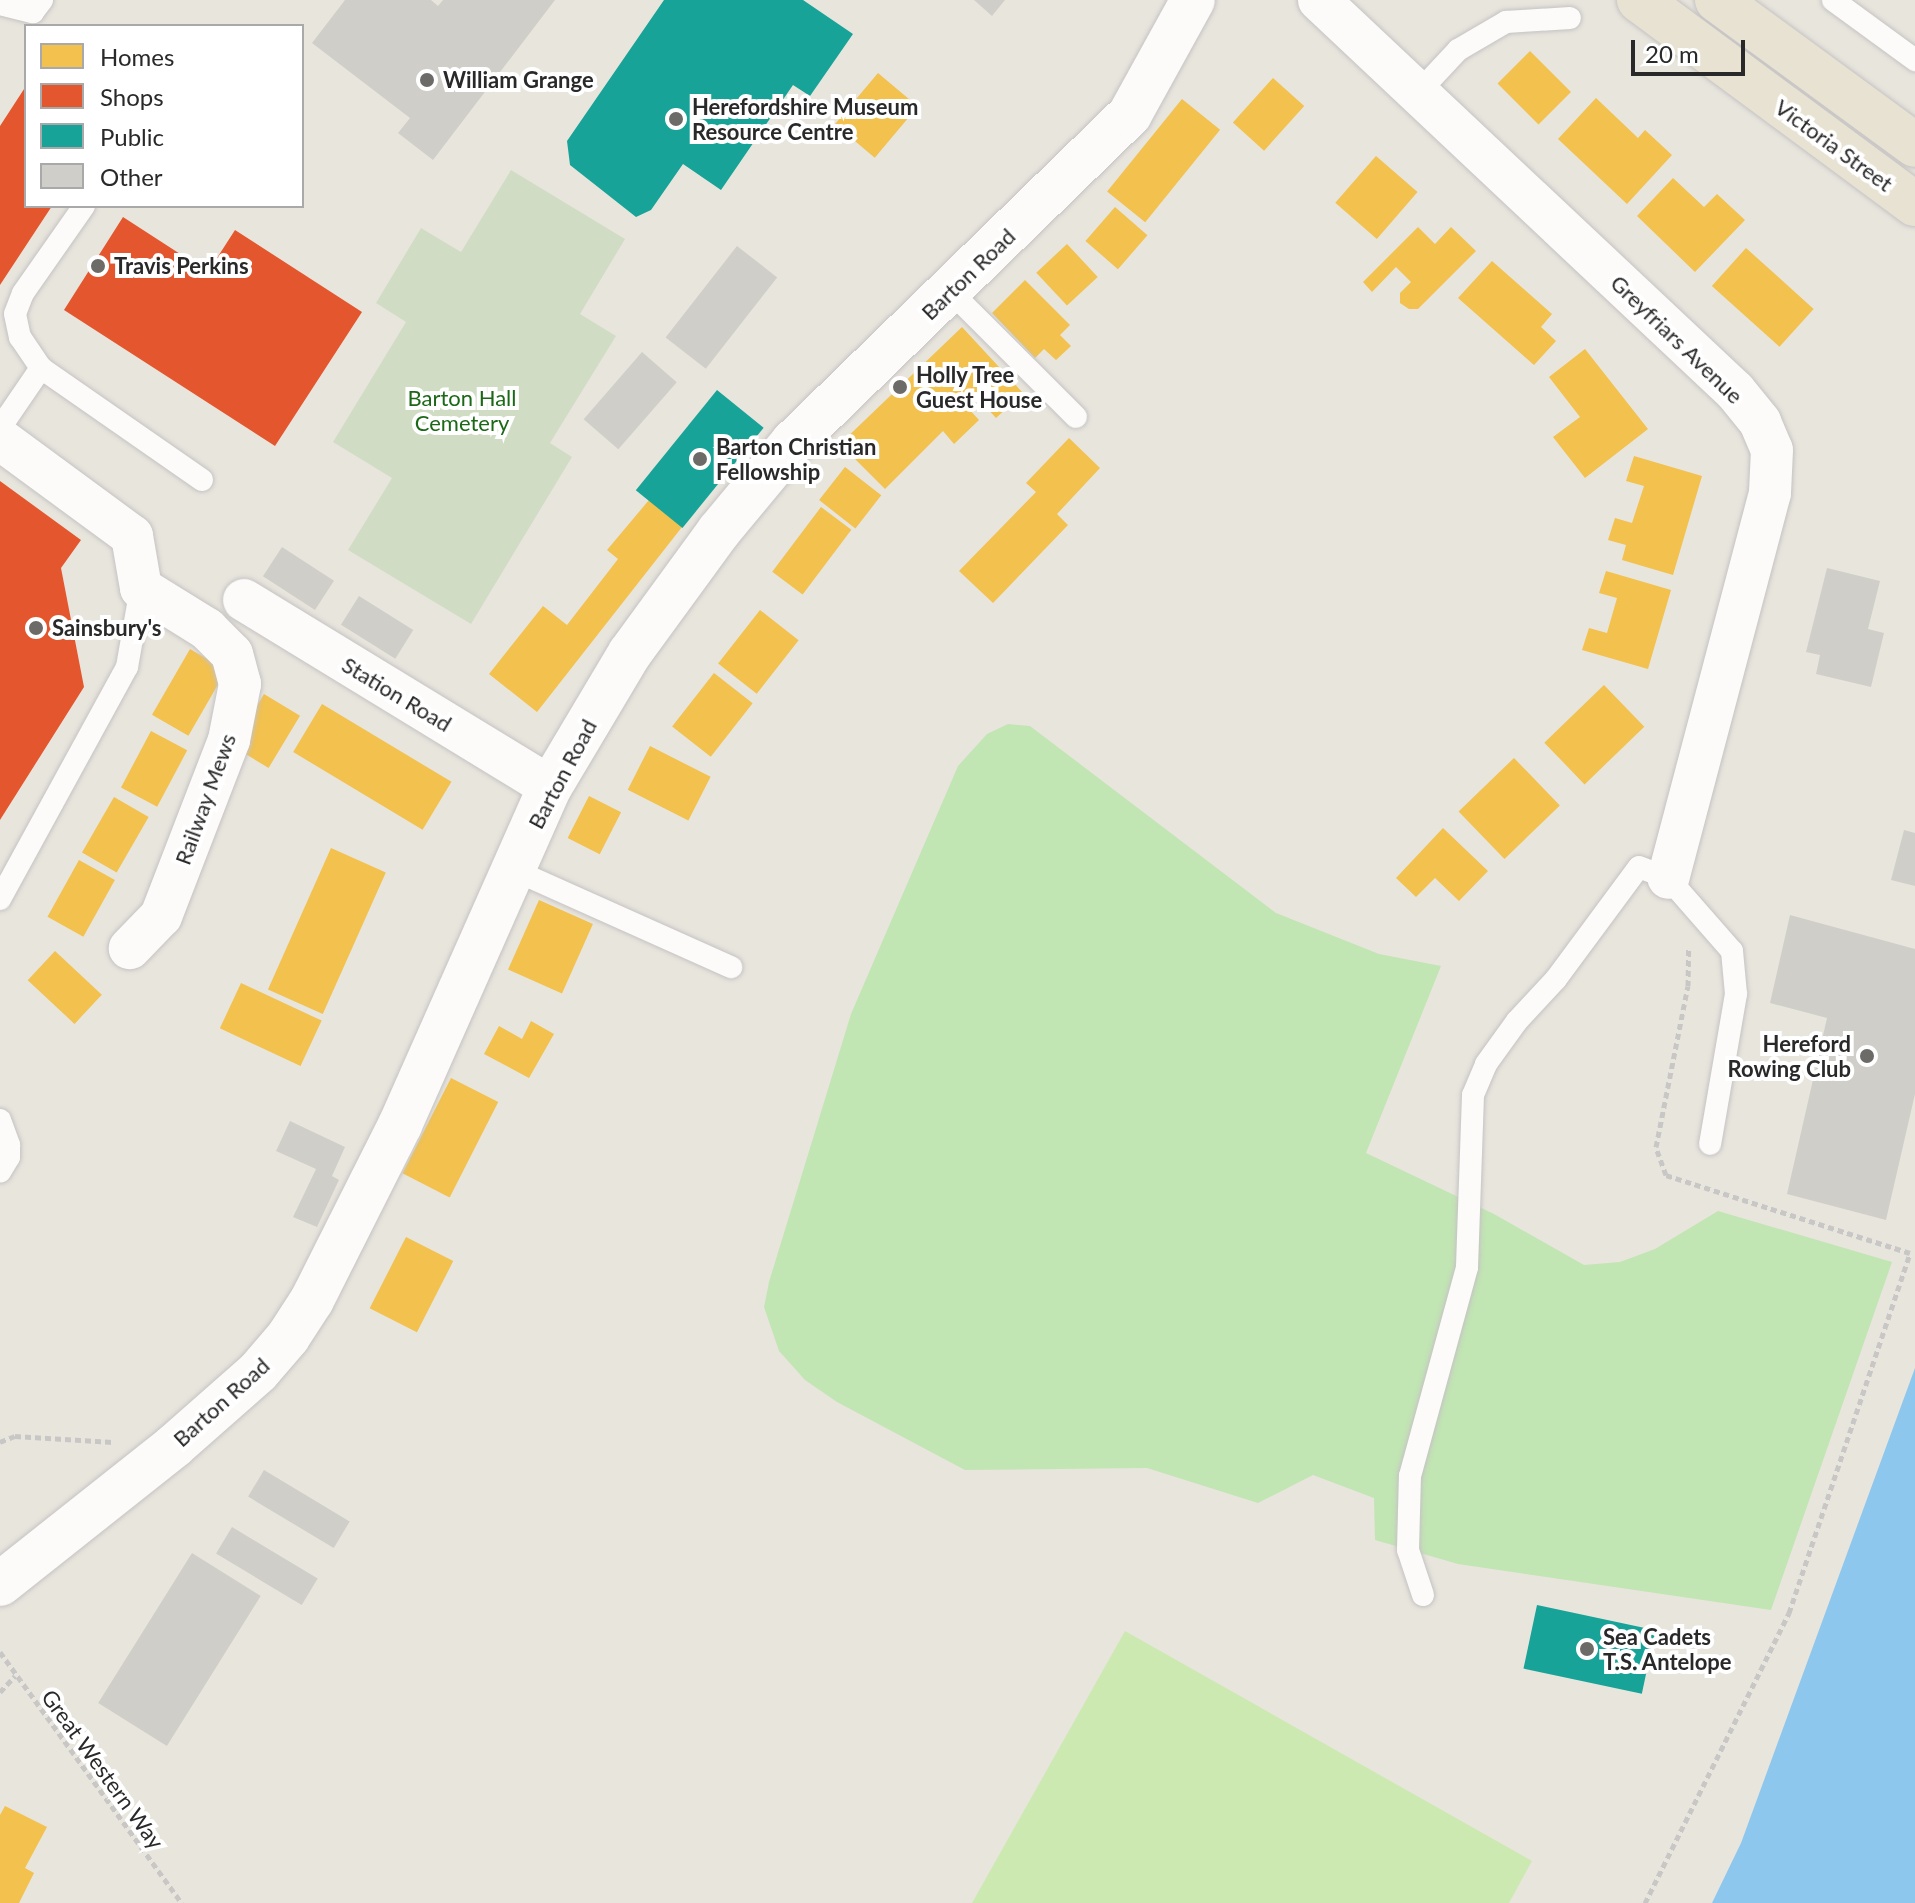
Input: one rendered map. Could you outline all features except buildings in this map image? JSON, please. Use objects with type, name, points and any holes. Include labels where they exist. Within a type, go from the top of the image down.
[{"type":"highway","name":"Victoria Street","points":[[1639,0],[1915,204]]},
{"type":"highway","points":[[1717,0],[1915,145]]},
{"type":"street","name":"Barton Road","points":[[1,1583],[174,1446],[258,1372],[312,1300],[400,1125],[550,787],[630,653],[719,531],[793,442],[1130,114],[1193,0]]},
{"type":"street","name":"Greyfriars Avenue","points":[[1319,0],[1416,95],[1735,391],[1760,422],[1772,450],[1770,493],[1668,878]]},
{"type":"street","points":[[0,439],[132,536],[141,588]]},
{"type":"street","name":"Railway Mews","points":[[130,948],[161,916],[229,740],[240,684],[232,654],[207,629],[141,588]]},
{"type":"street","name":"Station Road","points":[[244,600],[550,787]]},
{"type":"lane","points":[[0,4],[33,12],[42,0]]},
{"type":"lane","points":[[1833,0],[1915,60]]},
{"type":"lane","points":[[1416,95],[1458,50],[1506,22],[1570,18]]},
{"type":"lane","points":[[83,208],[23,293],[15,314],[20,337],[41,368],[202,480]]},
{"type":"lane","points":[[950,291],[1076,417]]},
{"type":"lane","points":[[0,428],[41,368]]},
{"type":"lane","points":[[0,899],[127,667],[141,588]]},
{"type":"lane","points":[[1423,1595],[1408,1550],[1410,1476],[1467,1267],[1473,1095],[1486,1064],[1517,1021],[1556,979],[1639,867],[1668,878],[1732,951],[1736,994],[1710,1144]]},
{"type":"lane","points":[[514,870],[731,967]]},
{"type":"lane","points":[[0,1120],[9,1145],[0,1172]]},
{"type":"path","points":[[1645,1903],[1789,1613],[1910,1253],[1666,1175],[1656,1147],[1688,986],[1689,938]]},
{"type":"path","points":[[0,1442],[15,1436],[174,1446]]},
{"type":"path","name":"Great Western Way","points":[[0,1652],[182,1903]]},
{"type":"path","points":[[0,1692],[15,1676]]},
{"type":"green space","name":"Barton Hall Cemetery","points":[[511,170],[625,239],[580,314],[616,336],[550,443],[572,457],[471,624],[348,550],[392,478],[333,442],[406,322],[376,303],[421,228],[461,252]]},
{"type":"green space","points":[[1008,724],[1030,726],[1276,913],[1379,954],[1441,966],[1366,1153],[1494,1214],[1584,1265],[1620,1262],[1655,1249],[1718,1211],[1892,1262],[1771,1610],[1458,1564],[1375,1540],[1374,1498],[1313,1475],[1258,1503],[1147,1468],[965,1470],[837,1402],[805,1380],[779,1351],[764,1307],[769,1282],[851,1014],[958,766],[987,734]]},
{"type":"green space","points":[[1125,1631],[1532,1861],[1509,1903],[972,1903]]},
{"type":"water","points":[[1915,1368],[1915,1903],[1712,1903],[1741,1843]]},
{"type":"place","name":"William Grange","points":[[427,80]]},
{"type":"place","name":"Herefordshire Museum Resource Centre","points":[[676,119]]},
{"type":"place","name":"Travis Perkins","points":[[98,266]]},
{"type":"place","name":"Holly Tree Guest House","points":[[900,387]]},
{"type":"place","name":"Barton Christian Fellowship","points":[[700,459]]},
{"type":"place","name":"Sainsbury's","points":[[36,628]]},
{"type":"place","name":"Hereford Rowing Club","points":[[1867,1056]]},
{"type":"place","name":"Sea Cadets T.S. Antelope","points":[[1587,1649]]}]
